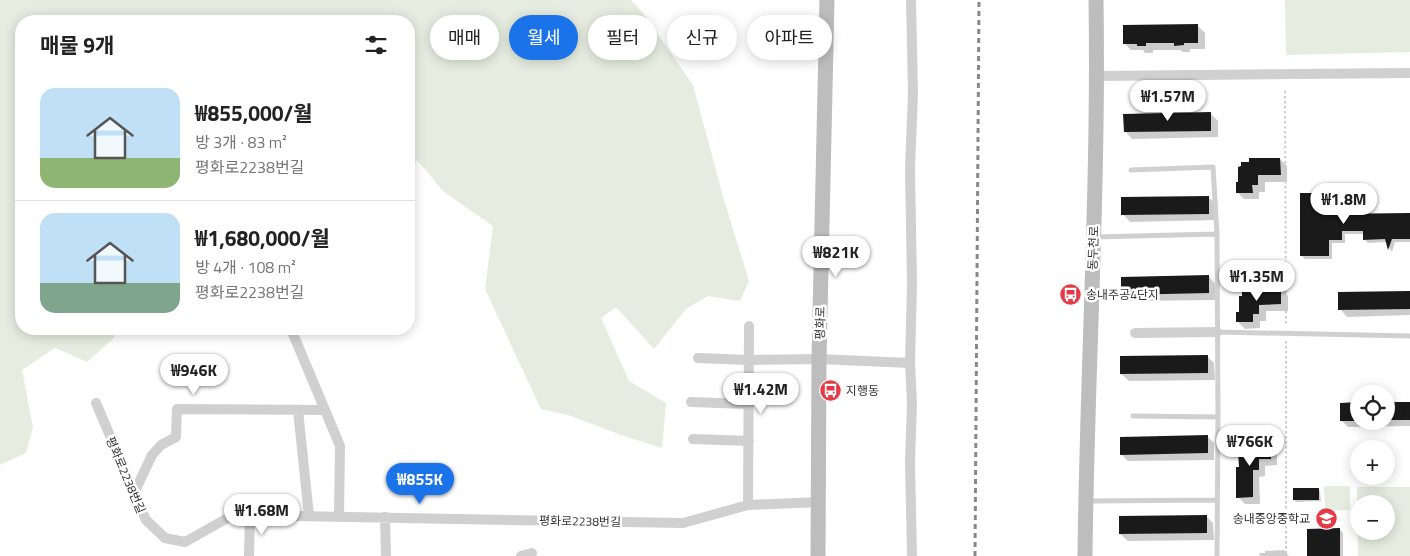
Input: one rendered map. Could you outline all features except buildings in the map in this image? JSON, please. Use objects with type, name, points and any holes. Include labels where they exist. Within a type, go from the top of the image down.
[{"type":"street","name":"평화로","points":[[818,556],[819,359],[827,0]]},
{"type":"street","points":[[911,0],[914,92],[910,168],[912,283],[910,462],[912,556]]},
{"type":"street","name":"동두천로","points":[[1086,556],[1098,76],[1096,0]]},
{"type":"street","points":[[1098,76],[1410,73]]},
{"type":"street","points":[[748,504],[749,326]]},
{"type":"street","points":[[1135,333],[1217,332]]},
{"type":"street","points":[[294,335],[340,446],[339,516]]},
{"type":"street","points":[[698,358],[749,360],[819,359],[910,363]]},
{"type":"street","points":[[691,402],[748,404]]},
{"type":"street","name":"평화로2238번길","points":[[96,403],[146,520],[165,538],[185,542],[232,515],[683,522],[748,504],[819,502]]},
{"type":"street","points":[[134,493],[152,455],[161,445],[176,437],[177,409],[325,410]]},
{"type":"street","points":[[298,410],[309,516]]},
{"type":"street","points":[[693,439],[748,441]]},
{"type":"street","points":[[249,556],[250,515]]},
{"type":"street","points":[[385,517],[386,556]]},
{"type":"street","points":[[520,556],[532,554]]},
{"type":"lane","points":[[1131,170],[1213,167],[1217,234],[1217,556]]},
{"type":"lane","points":[[1094,237],[1217,234]]},
{"type":"lane","points":[[1217,332],[1410,336]]},
{"type":"lane","points":[[1133,416],[1218,416]]},
{"type":"lane","points":[[1086,501],[1217,500]]},
{"type":"path","points":[[1285,91],[1286,556]]},
{"type":"shaded area","points":[[0,0],[631,0],[644,15],[588,15],[588,60],[657,60],[657,33],[667,48],[667,60],[676,60],[693,85],[724,200],[749,281],[740,301],[708,296],[686,309],[654,349],[616,307],[601,318],[629,381],[666,403],[662,448],[568,415],[541,409],[485,289],[493,226],[444,192],[417,160],[415,163],[415,15],[15,15],[15,335],[113,335],[114,338],[87,362],[55,348],[22,370],[33,427],[26,453],[0,465]]},
{"type":"shaded area","points":[[1285,0],[1410,0],[1410,52],[1286,55]]},
{"type":"shaded area","points":[[1324,486],[1350,486],[1350,510],[1325,511]]},
{"type":"shaded area","points":[[1357,487],[1410,487],[1410,556],[1358,556],[1358,540],[1395,540],[1395,495],[1357,495]]},
{"type":"railway","points":[[975,556],[979,0]]},
{"type":"place","name":"송내주공4단지","points":[[1070,294]]},
{"type":"place","name":"지행동","points":[[830,390]]},
{"type":"place","name":"송내중앙중학교","points":[[1326,518]]}]
